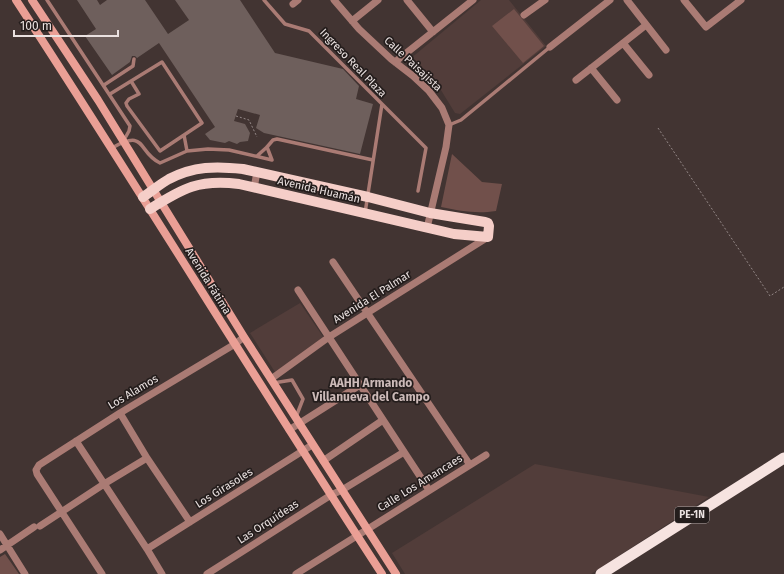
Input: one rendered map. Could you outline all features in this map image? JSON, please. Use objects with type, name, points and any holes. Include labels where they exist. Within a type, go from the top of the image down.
[{"type":"highway","name":"PE-1N","points":[[601,574],[784,458]]},
{"type":"main road","name":"Avenida Fátima","points":[[16,0],[86,107],[289,430],[382,574]]},
{"type":"main road","name":"Avenida Fátima","points":[[32,0],[98,100],[297,421],[396,574]]},
{"type":"main road","points":[[86,107],[98,100]]},
{"type":"main road","name":"Avenida Huamán","points":[[143,197],[169,179],[187,171],[206,167],[223,166],[257,172],[368,197],[430,213],[488,223],[489,226],[488,237],[454,234],[224,182],[191,186],[150,209]]},
{"type":"main road","points":[[188,269],[199,263]]},
{"type":"street","name":"Calle Paisajista","points":[[334,0],[352,21],[395,62],[429,91],[442,108],[449,125]]},
{"type":"street","points":[[352,21],[378,0]]},
{"type":"street","points":[[407,0],[433,32]]},
{"type":"street","points":[[395,62],[433,32],[465,3],[473,0]]},
{"type":"street","points":[[524,16],[545,0]]},
{"type":"street","points":[[550,47],[610,0]]},
{"type":"street","points":[[627,0],[666,50]]},
{"type":"street","points":[[684,0],[706,27],[738,1]]},
{"type":"street","points":[[576,80],[646,25]]},
{"type":"street","points":[[622,43],[649,75]]},
{"type":"street","points":[[591,68],[617,100]]},
{"type":"street","points":[[426,228],[446,147],[449,125]]},
{"type":"street","points":[[254,188],[257,172]]},
{"type":"street","name":"Avenida El Palmar","points":[[272,381],[329,337],[488,237]]},
{"type":"street","points":[[333,262],[470,465]]},
{"type":"street","points":[[298,290],[429,490]]},
{"type":"street","name":"Los Alamos","points":[[63,512],[37,474],[36,470],[39,465],[120,413],[235,344],[244,336]]},
{"type":"street","points":[[289,430],[297,421],[360,385]]},
{"type":"street","points":[[120,413],[147,458],[190,522]]},
{"type":"street","points":[[323,461],[383,420]]},
{"type":"street","points":[[76,441],[162,574]]},
{"type":"street","name":"Los Girasoles","points":[[147,549],[312,444]]},
{"type":"street","name":"Las Orquídeas","points":[[207,574],[331,495],[342,490],[404,452]]},
{"type":"street","name":"Calle Los Amancaes","points":[[367,530],[486,455]]},
{"type":"street","points":[[0,550],[37,526],[63,512],[104,484],[147,458]]},
{"type":"street","points":[[63,512],[102,574]]},
{"type":"street","points":[[296,574],[356,535],[367,530]]},
{"type":"street","points":[[0,534],[25,574]]},
{"type":"lane","points":[[47,0],[130,126],[129,131],[123,141],[112,148]]},
{"type":"lane","name":"Ingreso Real Plaza","points":[[264,0],[285,24],[309,31],[382,104],[365,213]]},
{"type":"lane","points":[[449,125],[461,120],[550,47]]},
{"type":"lane","points":[[104,85],[133,66],[134,60]]},
{"type":"lane","points":[[110,94],[131,81],[162,62],[202,123],[160,151],[127,106],[126,102],[138,94],[131,81]]},
{"type":"lane","points":[[382,104],[426,148],[418,191]]},
{"type":"lane","points":[[184,135],[187,151]]},
{"type":"lane","points":[[257,156],[268,147],[273,140],[277,139],[373,160]]},
{"type":"lane","points":[[123,141],[136,140],[155,160],[160,163],[187,151],[208,149],[229,150],[272,160],[268,147]]},
{"type":"lane","points":[[272,381],[292,380],[303,399],[297,421]]},
{"type":"path","points":[[236,116],[249,120],[257,137]]},
{"type":"path","points":[[658,128],[770,296],[784,287]]},
{"type":"shaded area","points":[[481,0],[509,0],[546,46],[460,114],[455,113],[436,82],[410,59]]},
{"type":"shaded area","points":[[514,9],[544,46],[523,63],[492,26]]},
{"type":"shaded area","points":[[452,154],[482,182],[502,184],[496,211],[475,212],[441,207]]},
{"type":"shaded area","points":[[300,303],[324,338],[275,372],[250,333]]},
{"type":"shaded area","points":[[535,464],[709,497],[591,574],[405,574],[392,553]]},
{"type":"shaded area","points":[[5,554],[19,574],[0,574],[0,557]]},
{"type":"building","points":[[77,0],[97,0],[100,5],[107,0],[145,0],[168,34],[189,20],[175,0],[240,0],[275,53],[343,69],[359,86],[356,99],[373,104],[360,154],[264,133],[256,128],[260,115],[238,109],[234,121],[245,124],[250,133],[248,141],[237,144],[229,141],[225,143],[210,140],[205,134],[215,127],[159,43],[137,58],[132,56],[130,62],[112,75],[85,36],[96,29]]},
{"type":"district","name":"AAHH Armando Villanueva del Campo","points":[[371,390]]}]
